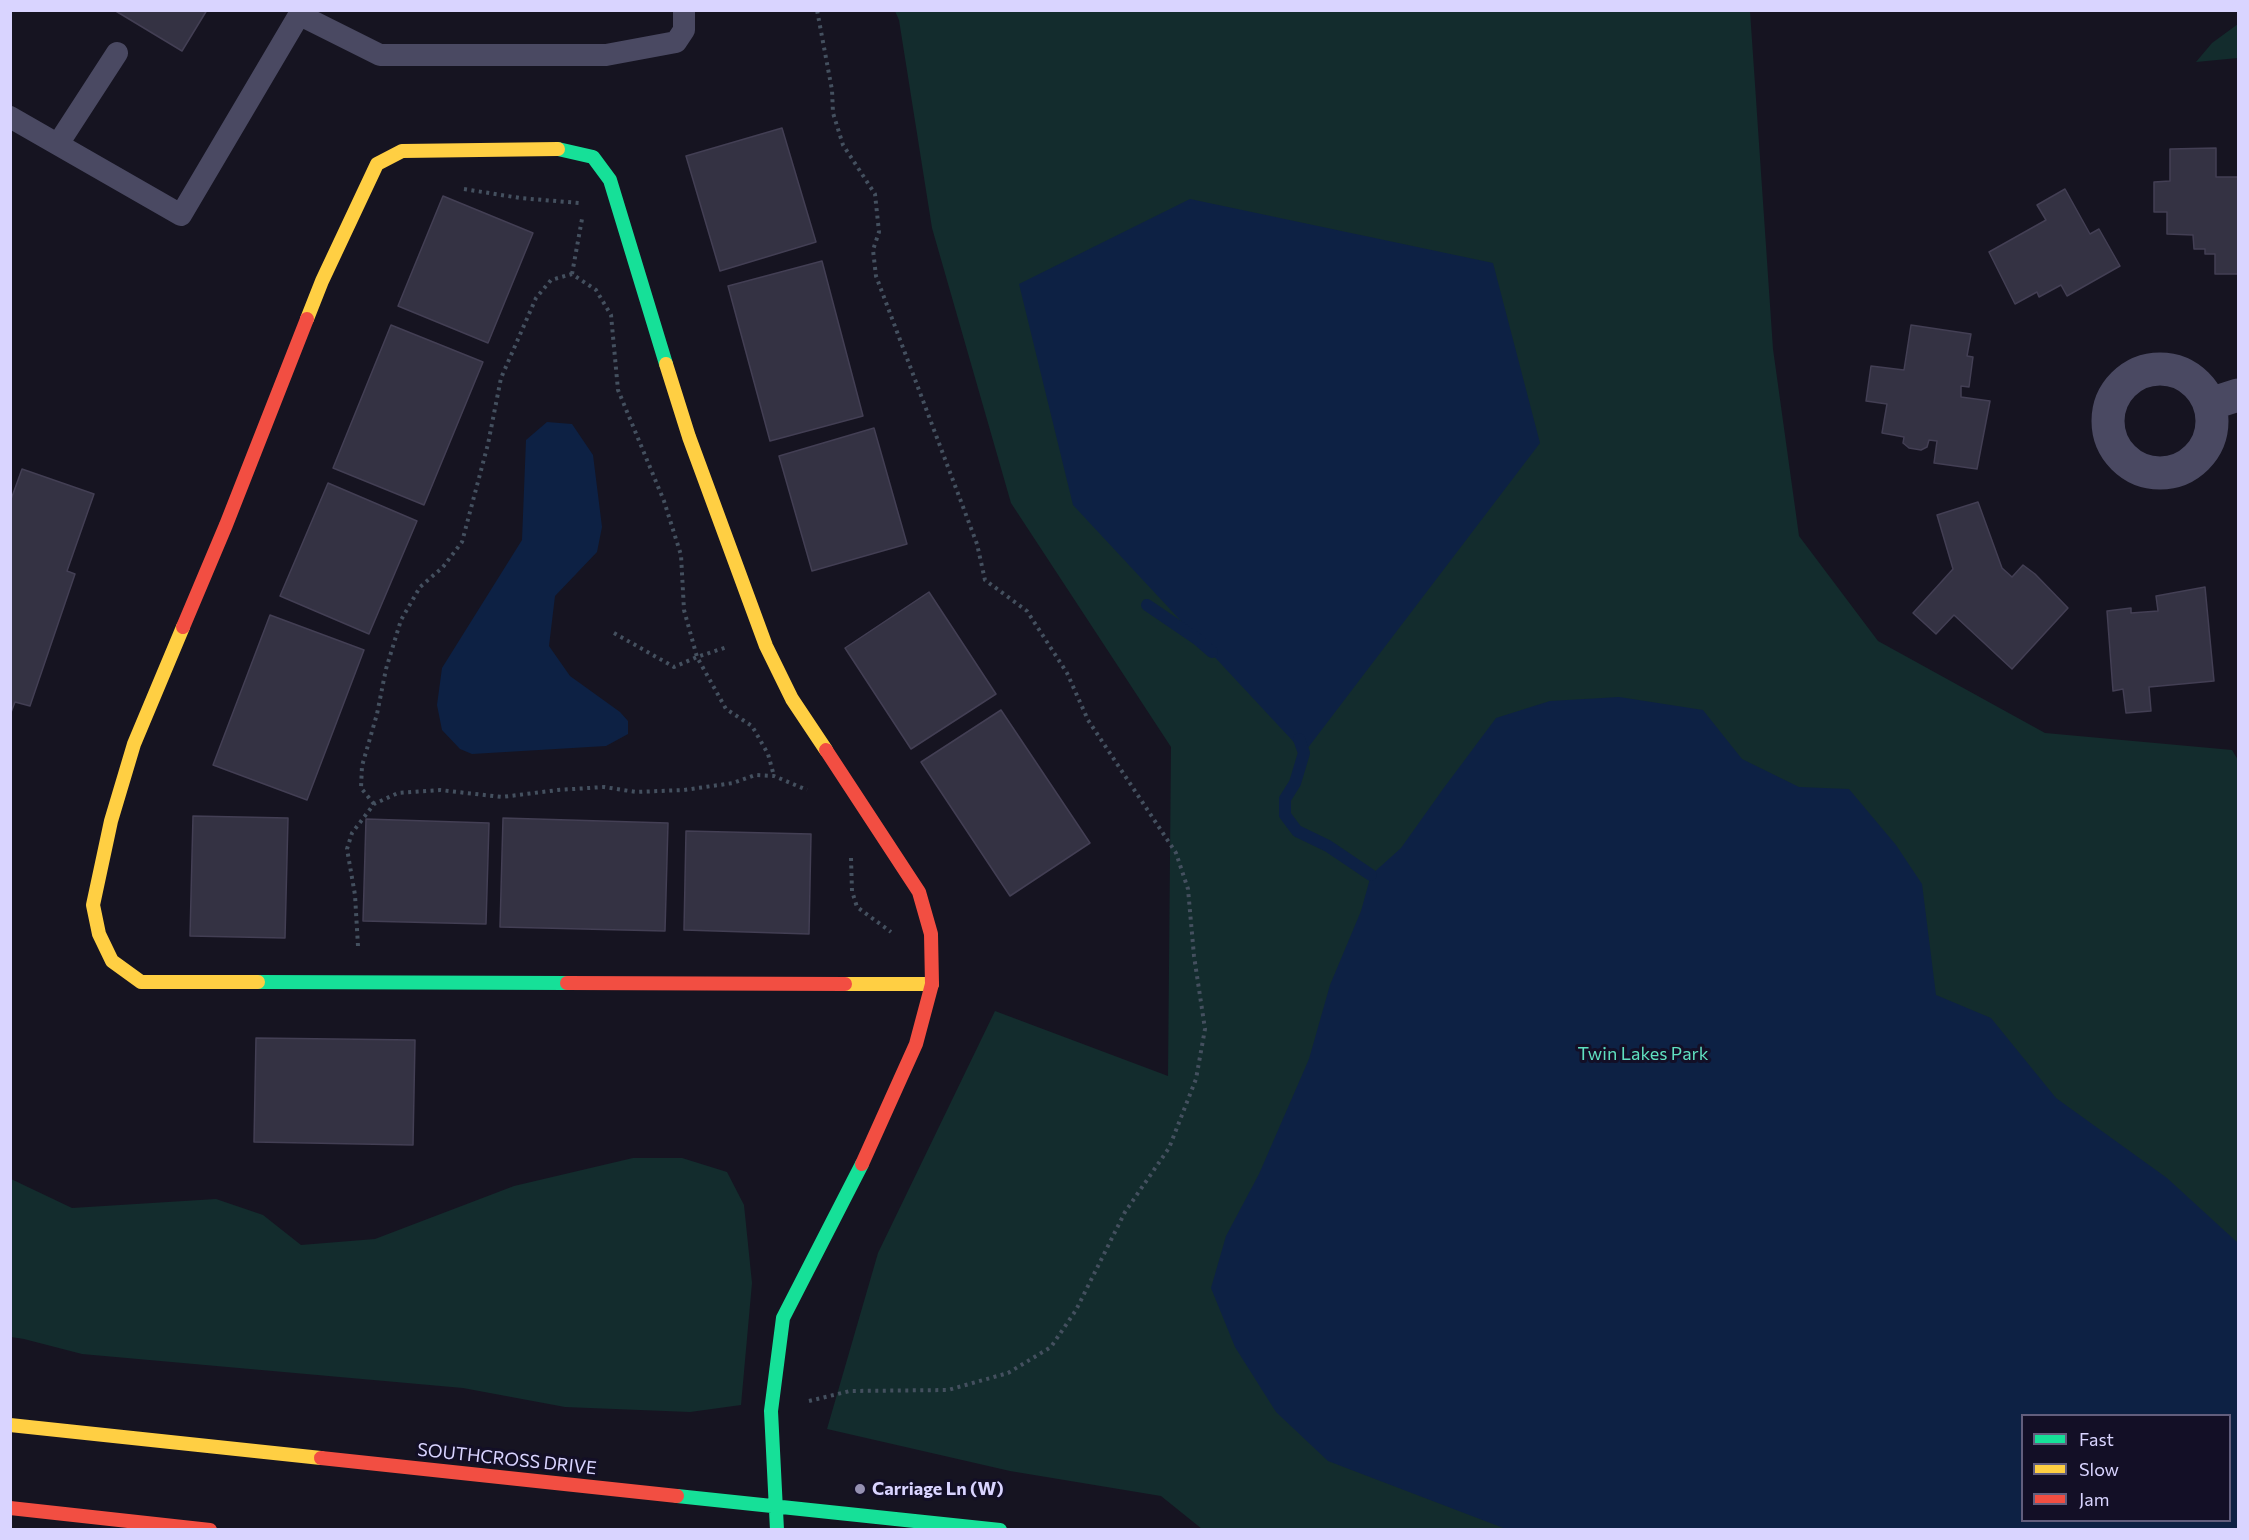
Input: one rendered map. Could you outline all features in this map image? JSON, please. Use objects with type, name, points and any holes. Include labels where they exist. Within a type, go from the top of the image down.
[{"type":"street","points":[[777,1530],[771,1411],[783,1318],[862,1163],[916,1044],[932,984],[931,934],[919,892],[792,699],[762,637],[689,437],[610,180],[593,157],[564,148],[402,151],[376,164],[327,270],[226,525],[134,744],[111,821],[93,904],[99,934],[112,960],[141,982],[932,984]]},
{"type":"street","name":"SOUTHCROSS DRIVE","points":[[10,1425],[1000,1530]]},
{"type":"street","points":[[10,1508],[210,1530]]},
{"type":"lane","points":[[10,117],[181,215],[301,13],[380,55],[594,55],[656,47],[676,42],[684,30],[684,10]]},
{"type":"lane","points":[[58,144],[117,54]]},
{"type":"path","points":[[771,1411],[850,1391],[948,1390],[1008,1373],[1051,1347],[1076,1311],[1125,1212],[1169,1148],[1196,1079],[1205,1029],[1194,956],[1188,889],[1176,853],[1088,720],[1067,674],[1027,611],[986,580],[977,544],[876,276],[873,250],[879,232],[875,194],[843,145],[832,113],[832,90],[817,10]]},
{"type":"path","points":[[441,151],[445,181],[465,190],[520,198],[583,203]]},
{"type":"path","points":[[572,274],[583,203],[605,174]]},
{"type":"path","points":[[374,804],[361,788],[362,766],[377,714],[386,669],[401,620],[420,587],[443,567],[462,542],[488,444],[501,378],[536,298],[551,280],[572,274],[596,290],[611,315],[618,390],[664,501],[681,555],[684,610],[697,657],[726,709],[752,726],[768,754],[774,776]]},
{"type":"path","points":[[614,633],[674,667],[697,657],[762,637]]},
{"type":"path","points":[[358,983],[355,896],[346,849],[352,833],[374,804],[398,792],[440,790],[502,796],[604,787],[636,792],[684,790],[733,783],[755,775],[774,776],[814,793]]},
{"type":"path","points":[[851,856],[852,891],[857,907],[891,932],[931,942]]},
{"type":"green space","name":"Twin Lakes Park","points":[[895,11],[1750,11],[1773,349],[1799,536],[1878,641],[2045,733],[2232,750],[2238,760],[2238,1529],[1202,1529],[1161,1496],[1010,1471],[827,1429],[878,1253],[995,1011],[1168,1076],[1171,747],[1011,503],[932,228],[899,20]]},
{"type":"green space","points":[[2238,24],[2238,58],[2196,62],[2212,43]]},
{"type":"green space","points":[[633,1158],[682,1158],[727,1172],[744,1205],[752,1283],[741,1405],[690,1412],[565,1407],[463,1388],[82,1354],[11,1337],[11,1179],[72,1208],[216,1199],[263,1215],[301,1245],[375,1239],[514,1186]]},
{"type":"water","points":[[1190,199],[1493,263],[1540,443],[1304,753],[1073,505],[1019,284]]},
{"type":"water","points":[[547,422],[572,424],[593,455],[602,527],[597,552],[555,596],[549,646],[570,676],[620,712],[628,721],[628,734],[606,746],[472,754],[460,749],[442,730],[437,705],[442,668],[522,540],[526,440]]},
{"type":"water","points":[[1619,697],[1703,710],[1742,759],[1799,787],[1849,789],[1896,845],[1922,884],[1936,995],[1991,1018],[2056,1098],[2167,1178],[2238,1243],[2238,1529],[1506,1529],[1328,1461],[1276,1412],[1235,1347],[1211,1288],[1226,1236],[1259,1174],[1309,1059],[1330,985],[1361,911],[1371,875],[1401,848],[1496,718],[1550,701]]},
{"type":"building","points":[[114,10],[207,10],[182,51]]},
{"type":"building","points":[[782,128],[816,242],[720,271],[686,156]]},
{"type":"building","points":[[2216,148],[2216,177],[2238,177],[2238,274],[2215,274],[2215,254],[2205,254],[2205,249],[2194,249],[2193,235],[2167,234],[2167,212],[2154,212],[2154,182],[2170,181],[2170,149]]},
{"type":"building","points":[[2065,189],[2090,234],[2099,229],[2120,266],[2067,296],[2061,285],[2039,297],[2037,292],[2015,304],[1989,252],[2046,220],[2037,205]]},
{"type":"building","points":[[443,196],[533,233],[488,343],[398,306]]},
{"type":"building","points":[[822,261],[863,416],[770,441],[728,286]]},
{"type":"building","points":[[391,325],[483,362],[424,505],[333,468]]},
{"type":"building","points":[[1911,325],[1971,334],[1967,356],[1973,357],[1969,387],[1961,386],[1961,397],[1990,401],[1977,469],[1934,463],[1937,441],[1929,440],[1927,447],[1921,450],[1909,448],[1903,443],[1904,437],[1882,433],[1887,404],[1866,401],[1871,366],[1904,370]]},
{"type":"building","points":[[874,428],[907,544],[812,571],[779,456]]},
{"type":"building","points":[[22,469],[94,494],[67,571],[75,574],[30,706],[15,702],[10,715],[10,502]]},
{"type":"building","points":[[328,483],[417,521],[369,634],[280,596]]},
{"type":"building","points":[[1978,502],[2002,568],[2012,577],[2023,565],[2068,608],[2012,669],[1954,615],[1936,634],[1913,613],[1953,569],[1937,515]]},
{"type":"building","points":[[2205,587],[2214,681],[2149,687],[2151,711],[2126,713],[2123,689],[2113,691],[2107,611],[2131,608],[2131,613],[2158,611],[2156,596]]},
{"type":"building","points":[[929,592],[996,694],[911,749],[845,648]]},
{"type":"building","points":[[270,615],[364,650],[307,800],[213,765]]},
{"type":"building","points":[[1001,710],[1090,843],[1010,896],[921,762]]},
{"type":"building","points":[[193,816],[288,818],[285,938],[190,936]]},
{"type":"building","points":[[503,818],[668,823],[665,931],[500,927]]},
{"type":"building","points":[[366,819],[489,823],[486,924],[363,921]]},
{"type":"building","points":[[686,831],[811,834],[809,934],[684,930]]},
{"type":"building","points":[[256,1038],[415,1040],[413,1145],[254,1142]]},
{"type":"waterway","points":[[1147,605],[1212,652]]},
{"type":"waterway","points":[[1299,739],[1304,753],[1295,783],[1285,799],[1285,815],[1297,831],[1328,846],[1371,875]]},
{"type":"traffic: fast","points":[[558,149],[593,157],[610,180],[666,364]]},
{"type":"traffic: fast","points":[[258,982],[567,983]]},
{"type":"traffic: fast","points":[[777,1530],[771,1411],[783,1318],[862,1164]]},
{"type":"traffic: fast","points":[[677,1496],[1000,1530]]},
{"type":"traffic: slow","points":[[307,319],[322,281],[377,164],[402,151],[558,149]]},
{"type":"traffic: slow","points":[[666,364],[689,437],[766,646],[792,699],[826,750]]},
{"type":"traffic: slow","points":[[183,627],[134,744],[111,821],[93,905],[99,934],[112,961],[141,982],[258,982]]},
{"type":"traffic: slow","points":[[845,984],[932,984]]},
{"type":"traffic: slow","points":[[10,1425],[321,1458]]},
{"type":"traffic: jam","points":[[183,627],[307,319]]},
{"type":"traffic: jam","points":[[826,750],[919,892],[931,934],[932,984],[916,1044],[862,1164]]},
{"type":"traffic: jam","points":[[567,983],[845,984]]},
{"type":"traffic: jam","points":[[321,1458],[677,1496]]},
{"type":"traffic: jam","points":[[10,1508],[210,1530]]},
{"type":"place","name":"Carriage Ln (W)","points":[[860,1489]]}]
